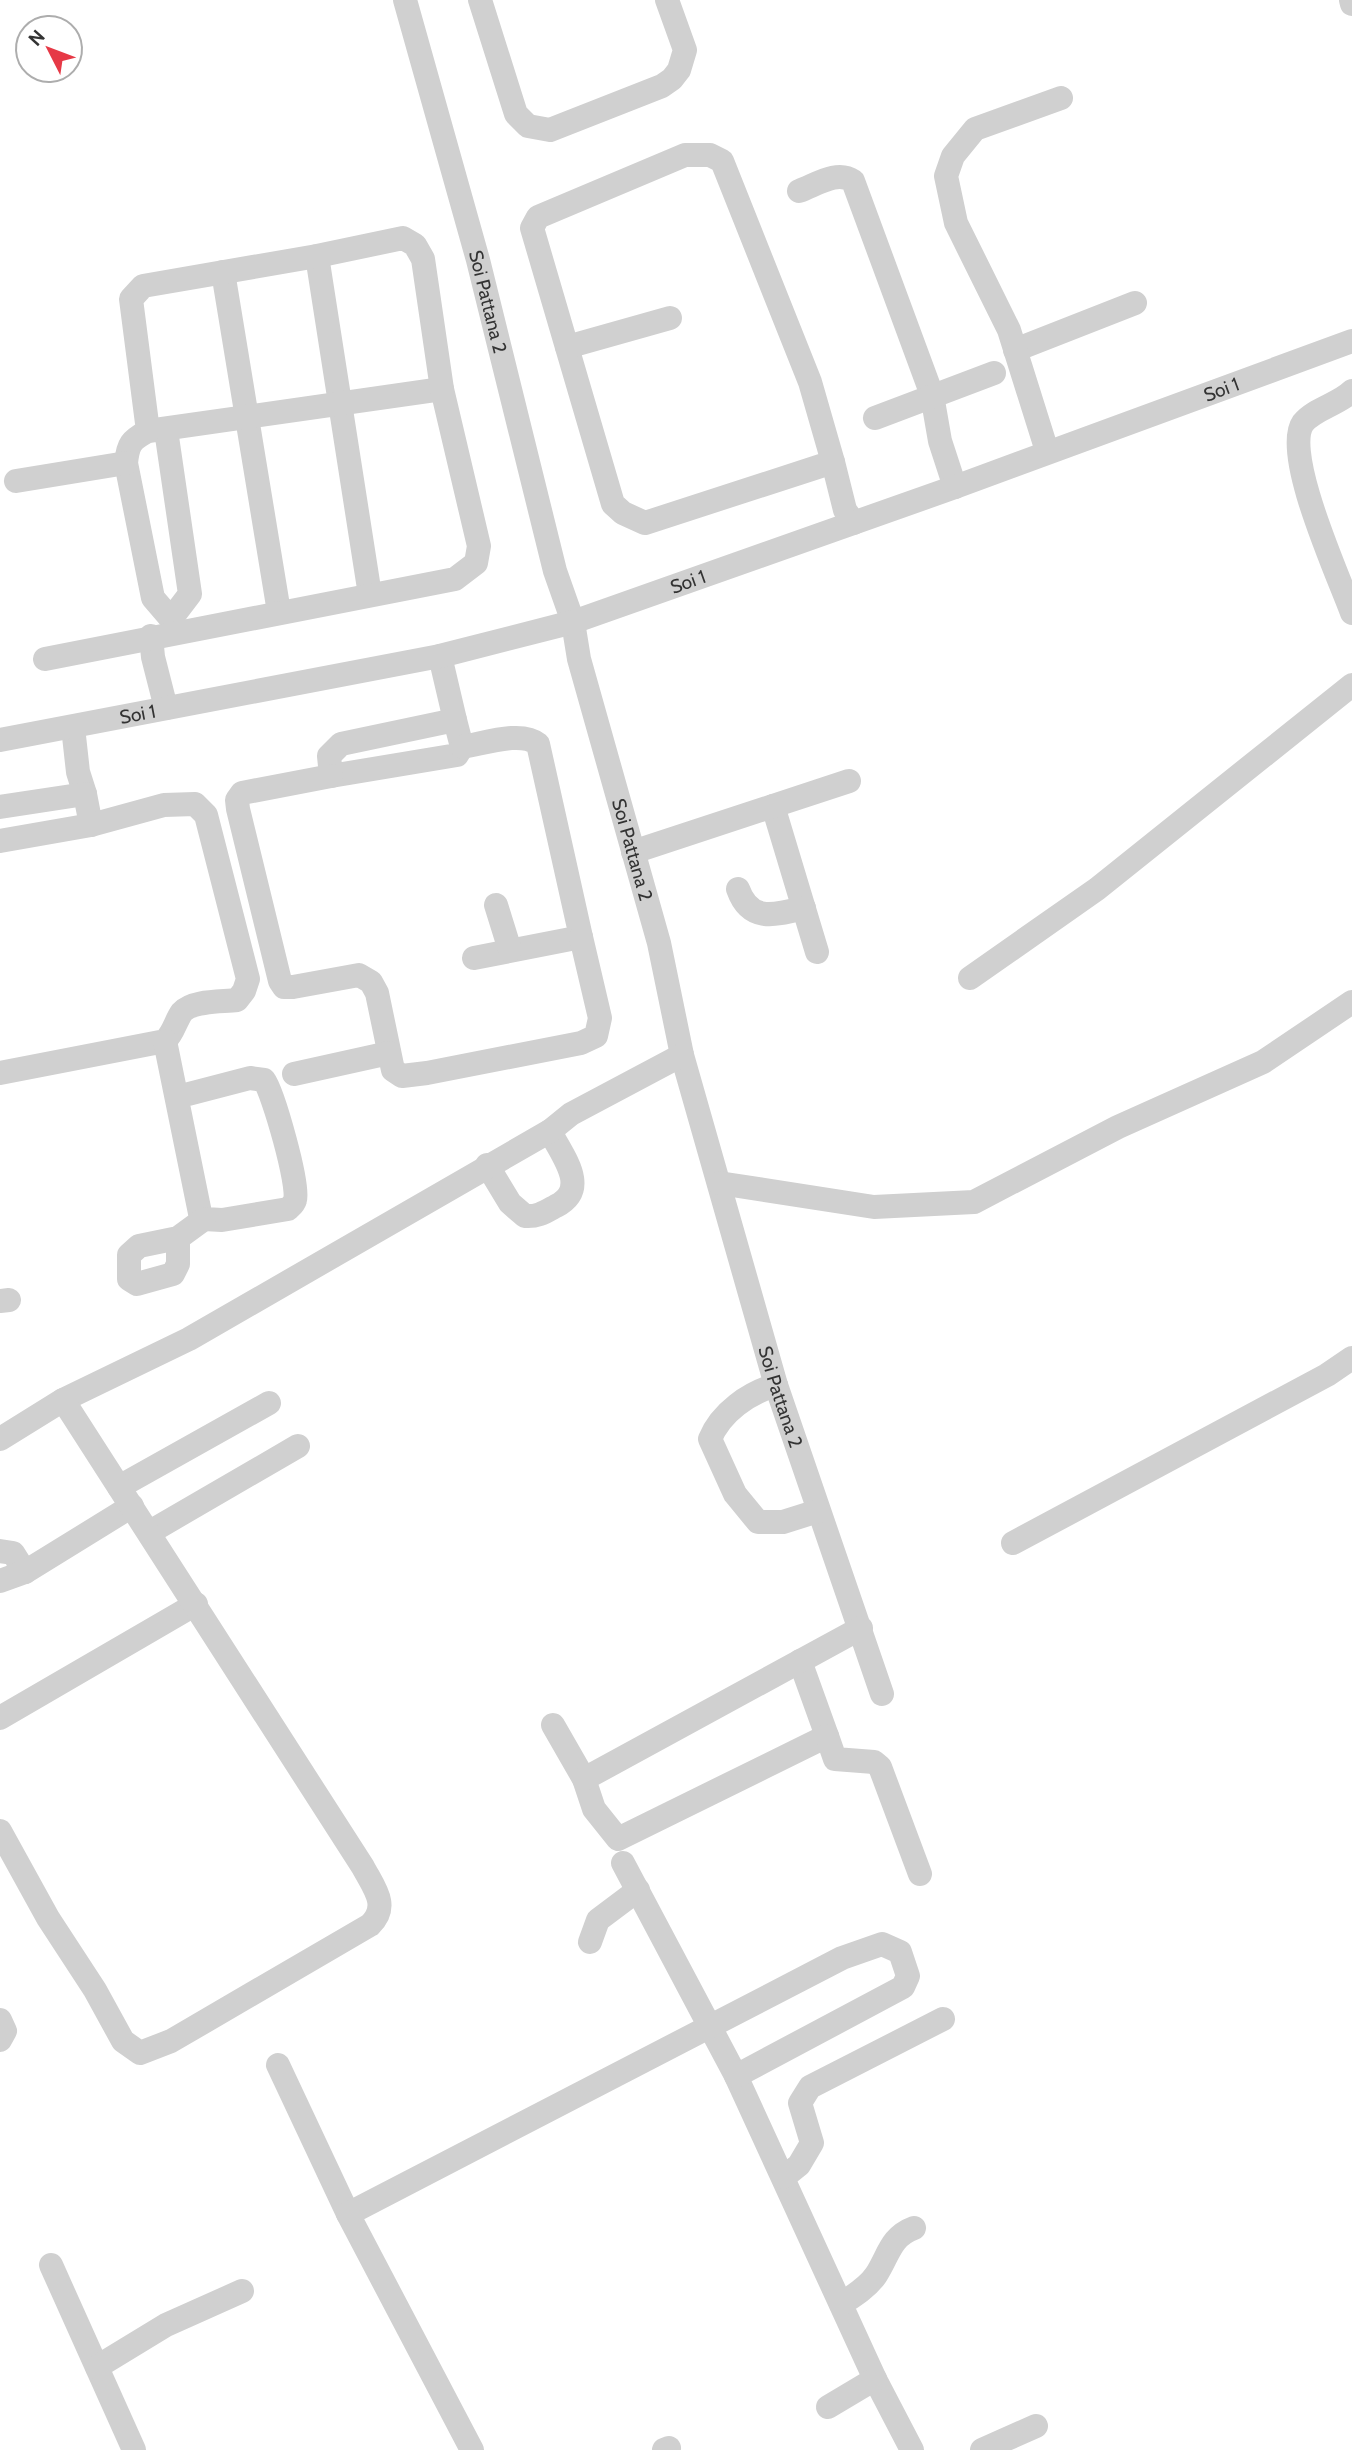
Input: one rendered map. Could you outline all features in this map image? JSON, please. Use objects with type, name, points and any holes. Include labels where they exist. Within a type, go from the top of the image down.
[{"type":"street","name":"Soi Pattana 2","points":[[405,0],[478,260],[555,571],[573,622],[579,659],[659,943],[682,1055],[776,1385],[818,1511],[844,1637],[882,1694]]},
{"type":"street","points":[[480,0],[516,114],[528,126],[550,130],[662,86],[680,70],[685,50],[667,0]]},
{"type":"street","points":[[1047,452],[1015,350],[967,241],[956,223],[946,176],[953,156],[975,130],[1061,98]]},
{"type":"street","points":[[833,462],[645,523],[623,513],[613,504],[532,228],[538,217],[685,155],[710,155],[722,162],[810,382],[833,462],[845,510],[854,523]]},
{"type":"street","points":[[799,191],[838,176],[845,176],[853,181],[932,395],[940,441],[955,487]]},
{"type":"street","points":[[45,659],[165,629],[279,612],[455,579],[476,563],[479,546],[442,390],[423,259],[415,244],[403,237],[317,256],[143,286],[131,299],[190,594],[165,629],[153,657],[166,708]]},
{"type":"street","points":[[317,256],[370,595]]},
{"type":"street","points":[[223,272],[279,612]]},
{"type":"street","points":[[1015,350],[1135,303]]},
{"type":"street","points":[[567,347],[670,318]]},
{"type":"street","name":"Soi 1","points":[[0,740],[440,656],[573,622],[1047,452],[1350,348]]},
{"type":"street","points":[[875,418],[994,373]]},
{"type":"street","points":[[165,629],[153,598],[126,463],[128,445],[132,439],[157,430],[442,390]]},
{"type":"street","points":[[1352,390],[1305,421],[1296,435],[1303,483],[1352,613]]},
{"type":"street","points":[[16,481],[126,463]]},
{"type":"street","points":[[440,656],[462,747],[457,755],[242,793],[237,800],[284,987],[359,975],[366,979],[377,993],[393,1070],[402,1076],[582,1043],[596,1036],[600,1018],[538,744],[522,737],[462,747]]},
{"type":"street","points":[[970,978],[1097,889],[1352,685]]},
{"type":"street","points":[[331,776],[329,756],[341,744],[456,720]]},
{"type":"street","points":[[73,727],[78,772],[91,825]]},
{"type":"street","points":[[633,852],[849,781]]},
{"type":"street","points":[[0,807],[85,794]]},
{"type":"street","points":[[0,841],[91,825],[182,802],[195,804],[206,816],[248,979],[237,1000],[193,1005],[183,1011],[174,1032],[165,1041],[0,1073]]},
{"type":"street","points":[[773,806],[817,952]]},
{"type":"street","points":[[738,889],[748,909],[758,914],[772,916],[804,908]]},
{"type":"street","points":[[496,905],[510,950]]},
{"type":"street","points":[[474,958],[581,937]]},
{"type":"street","points":[[719,1183],[874,1207],[974,1202],[1118,1127],[1263,1062],[1352,1002]]},
{"type":"street","points":[[165,1041],[195,1197],[204,1219]]},
{"type":"street","points":[[294,1074],[389,1053]]},
{"type":"street","points":[[0,1439],[68,1408],[492,1173],[557,1146],[571,1114],[682,1055]]},
{"type":"street","points":[[177,1097],[260,1077],[267,1084],[296,1191],[295,1201],[288,1209],[222,1220],[204,1219],[178,1238]]},
{"type":"street","points":[[492,1173],[510,1203],[525,1216],[537,1217],[565,1202],[574,1186],[557,1146]]},
{"type":"street","points":[[1013,1543],[1326,1375],[1352,1358]]},
{"type":"street","points":[[776,1385],[760,1390],[717,1421],[710,1439],[735,1494],[758,1521],[783,1522],[818,1511]]},
{"type":"street","points":[[0,1581],[25,1572],[125,1496],[269,1403]]},
{"type":"street","points":[[0,1831],[48,1918],[95,1990],[123,2041],[141,2053],[182,2034],[377,1919],[381,1902],[363,1867],[68,1408]]},
{"type":"street","points":[[150,1532],[298,1446]]},
{"type":"street","points":[[0,1551],[13,1553],[25,1572]]},
{"type":"street","points":[[0,1718],[196,1604]]},
{"type":"street","points":[[584,1779],[844,1637]]},
{"type":"street","points":[[800,1661],[835,1759],[874,1762],[880,1767],[920,1874]]},
{"type":"street","points":[[553,1725],[584,1779],[594,1809],[620,1851],[736,2076],[875,2379],[912,2450]]},
{"type":"street","points":[[620,1851],[827,1736]]},
{"type":"street","points":[[590,1942],[598,1920],[638,1890]]},
{"type":"street","points":[[348,2214],[428,2171],[468,2154],[710,2024],[842,1958],[882,1944],[900,1952],[908,1976],[903,1987],[736,2076]]},
{"type":"street","points":[[784,2177],[807,2155],[812,2143],[800,2103],[810,2087],[943,2019]]},
{"type":"street","points":[[0,2020],[5,2031],[0,2040]]},
{"type":"street","points":[[278,2065],[348,2214],[472,2450]]},
{"type":"street","points":[[841,2304],[875,2277],[891,2244],[901,2233],[914,2228]]},
{"type":"street","points":[[51,2265],[134,2450]]},
{"type":"street","points":[[97,2367],[166,2325],[242,2291]]},
{"type":"street","points":[[828,2407],[875,2379]]},
{"type":"street","points":[[982,2450],[1036,2426]]}]
